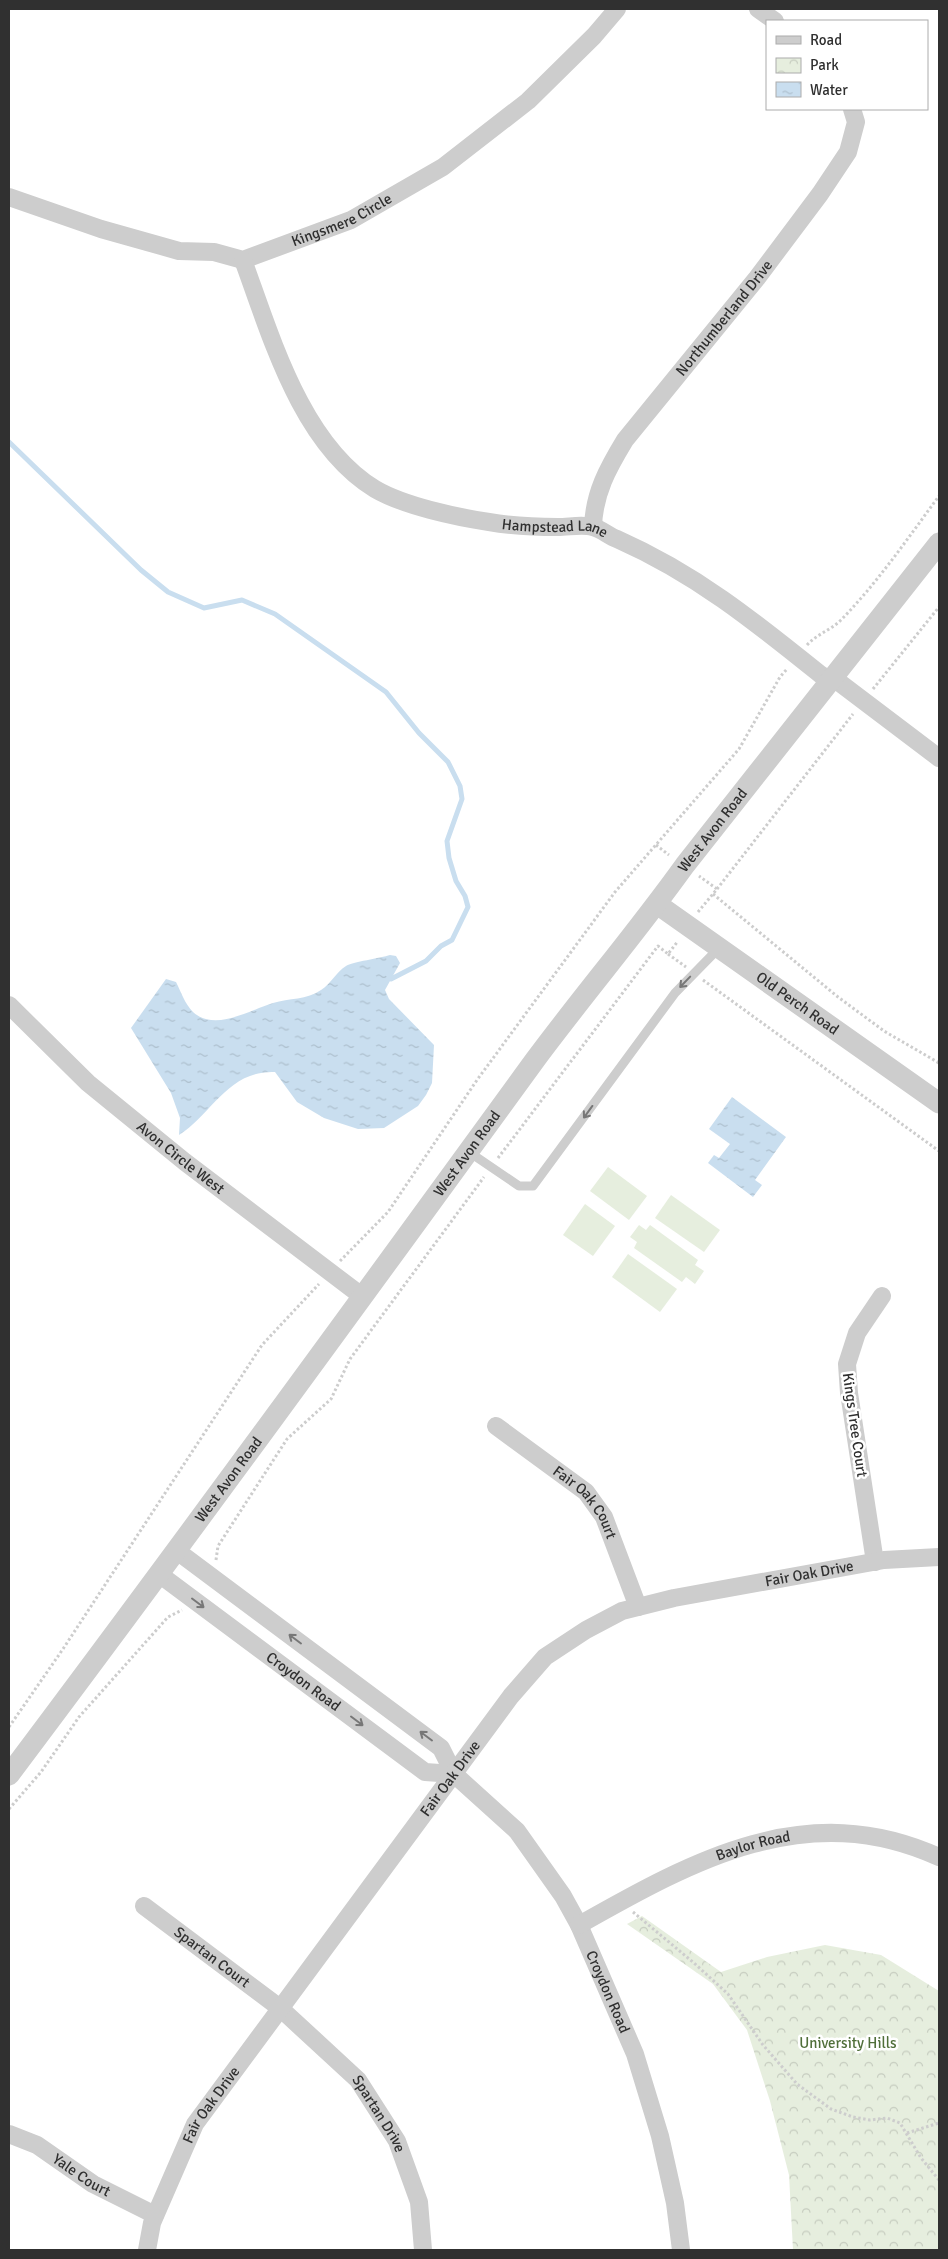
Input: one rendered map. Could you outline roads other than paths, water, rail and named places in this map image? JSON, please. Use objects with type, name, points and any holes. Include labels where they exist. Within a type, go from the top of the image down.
[{"type":"street","name":"Kingsmere Circle","points":[[243,260],[351,220],[443,168],[528,101],[594,36],[617,9]]},
{"type":"street","points":[[758,9],[774,20]]},
{"type":"street","name":"Northumberland Drive","points":[[593,527],[594,508],[608,467],[625,440],[757,278],[820,194],[848,152],[856,122],[852,110]]},
{"type":"street","points":[[9,197],[101,229],[179,251],[214,252],[243,260]]},
{"type":"street","name":"Hampstead Lane","points":[[243,260],[285,371],[309,419],[342,461],[376,489],[440,512],[491,522],[536,527],[593,527],[678,569],[761,626],[831,680],[840,683],[939,758]]},
{"type":"street","name":"West Avon Road","points":[[9,1775],[363,1297],[561,1025],[939,543]]},
{"type":"street","name":"Old Perch Road","points":[[657,904],[939,1103]]},
{"type":"street","name":"Avon Circle West","points":[[9,1005],[88,1083],[185,1162],[363,1297]]},
{"type":"street","name":"Kings Tree Court","points":[[875,1562],[849,1393],[847,1364],[857,1333],[882,1296]]},
{"type":"street","name":"Fair Oak Court","points":[[496,1426],[586,1492],[604,1516],[638,1607]]},
{"type":"street","name":"Croydon Road","points":[[176,1551],[441,1748],[454,1774],[517,1832],[563,1896],[579,1925],[635,2054],[660,2136],[675,2203],[682,2250]]},
{"type":"street","name":"Fair Oak Drive","points":[[147,2250],[155,2215],[195,2124],[511,1696],[545,1657],[586,1630],[622,1611],[674,1598],[875,1562],[939,1557]]},
{"type":"street","name":"Croydon Road","points":[[159,1574],[425,1772],[454,1774]]},
{"type":"street","name":"Baylor Road","points":[[579,1925],[703,1860],[780,1837],[809,1834],[863,1833],[914,1845],[939,1857]]},
{"type":"street","name":"Spartan Court","points":[[144,1906],[280,2008]]},
{"type":"street","name":"Spartan Drive","points":[[280,2008],[358,2080],[397,2141],[419,2202],[423,2250]]},
{"type":"street","name":"Yale Court","points":[[9,2134],[37,2145],[93,2184],[155,2215]]},
{"type":"lane","points":[[468,1152],[519,1186],[533,1186],[675,993],[719,947]]},
{"type":"water","points":[[390,955],[396,956],[400,963],[385,990],[389,999],[434,1045],[432,1083],[418,1106],[384,1128],[358,1129],[324,1118],[297,1102],[275,1072],[259,1073],[245,1078],[233,1086],[179,1135],[180,1118],[171,1093],[131,1028],[166,979],[176,982],[185,1002],[193,1012],[202,1018],[222,1020],[233,1018],[279,1001],[310,996],[325,987],[346,966]]},
{"type":"water","points":[[732,1097],[786,1137],[755,1180],[762,1185],[753,1197],[708,1163],[714,1155],[719,1158],[730,1144],[709,1129]]},
{"type":"waterway","points":[[9,442],[141,570],[168,592],[204,608],[242,600],[275,614],[386,692],[419,733],[448,762],[460,786],[462,799],[447,841],[449,858],[456,881],[465,896],[468,907],[452,940],[441,946],[426,961],[391,979]]},
{"type":"park label","name":"University Hills","points":[[848,2043]]}]
